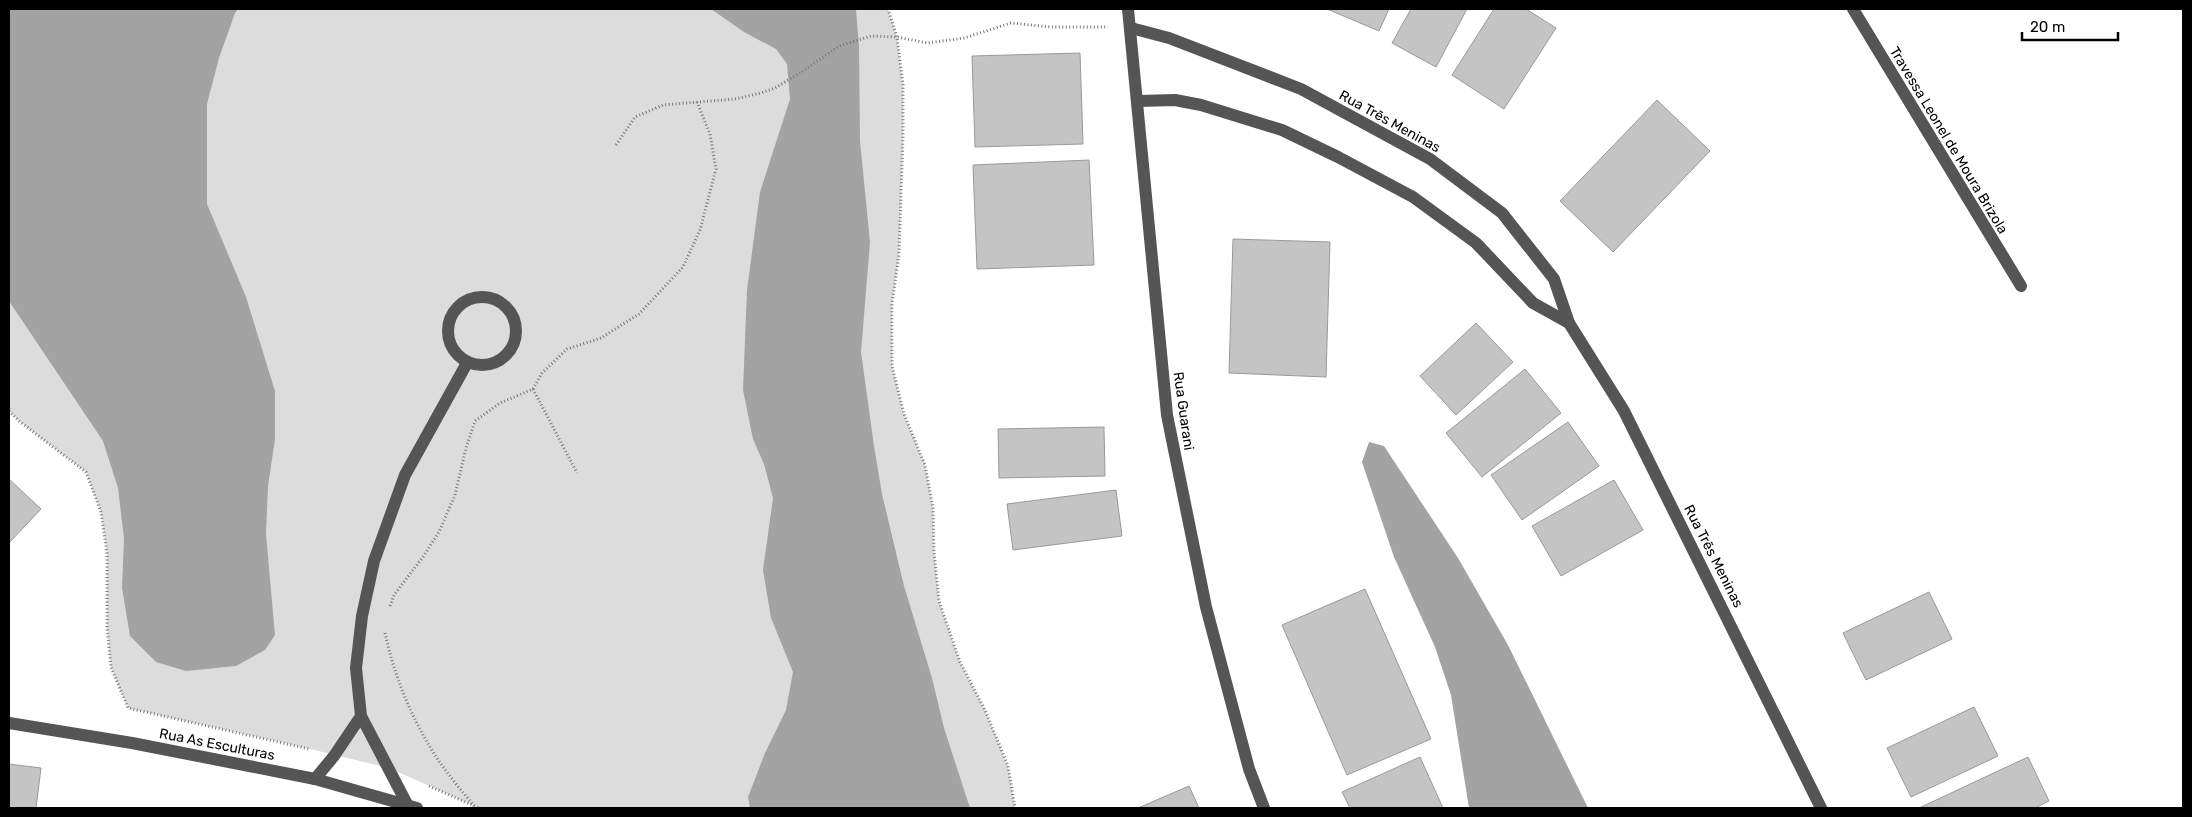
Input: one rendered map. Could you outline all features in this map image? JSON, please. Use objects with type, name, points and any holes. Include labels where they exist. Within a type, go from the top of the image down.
[{"type":"street","name":"Rua Guarani","points":[[1128,9],[1167,415],[1206,607],[1249,769],[1264,808]]},
{"type":"street","name":"Travessa Leonel de Moura Brizola","points":[[1852,9],[2021,286]]},
{"type":"street","name":"Rua Trẽs Meninas","points":[[1131,28],[1169,38],[1301,89],[1430,159],[1502,213],[1554,279],[1569,323],[1624,411],[1821,808]]},
{"type":"street","name":"Rua Trẽs Meninas","points":[[1138,101],[1175,100],[1201,105],[1282,130],[1338,157],[1413,197],[1476,243],[1533,303],[1569,323]]},
{"type":"street","points":[[485,297],[496,300],[506,306],[513,316],[516,326],[516,338],[512,348],[504,358],[492,365],[480,366],[467,363],[457,355],[450,344],[447,331],[449,320],[455,310],[469,300],[485,297]]},
{"type":"street","points":[[412,806],[361,716],[356,668],[362,616],[374,561],[405,475],[467,363]]},
{"type":"street","points":[[314,779],[334,756],[361,716]]},
{"type":"street","name":"Rua As Esculturas","points":[[9,723],[132,743],[314,779],[412,806]]},
{"type":"path","points":[[888,9],[897,37],[903,85],[904,135],[899,254],[892,304],[892,366],[904,414],[925,465],[933,508],[934,551],[939,601],[960,662],[985,710],[1008,766],[1015,808]]},
{"type":"path","points":[[616,145],[635,117],[663,105],[735,99],[775,88],[839,46],[871,36],[897,37],[927,43],[964,38],[1011,23],[1051,27],[1131,28]]},
{"type":"path","points":[[388,610],[394,595],[423,557],[439,532],[455,495],[466,448],[475,421],[500,403],[533,389],[542,373],[567,349],[601,338],[639,314],[683,267],[700,230],[716,169],[710,134],[697,102]]},
{"type":"path","points":[[533,389],[577,473]]},
{"type":"path","points":[[9,411],[19,421],[86,472],[102,512],[107,554],[108,627],[111,667],[128,708]]},
{"type":"path","points":[[383,625],[390,656],[404,698],[431,749],[474,806]]},
{"type":"shaded area","points":[[9,9],[888,9],[897,37],[903,85],[899,254],[892,304],[892,366],[904,414],[925,465],[933,508],[934,551],[939,601],[960,662],[985,710],[1008,766],[1015,808],[479,808],[389,768],[128,708],[111,667],[107,627],[107,553],[101,512],[86,472],[19,421],[9,411]]},
{"type":"shaded area","points":[[9,9],[238,9],[219,58],[207,104],[207,204],[246,297],[275,391],[275,439],[268,486],[266,534],[275,635],[265,650],[236,666],[186,671],[156,662],[130,636],[122,588],[124,538],[118,488],[103,441],[9,301]]},
{"type":"shaded area","points":[[711,9],[856,9],[859,46],[860,141],[870,242],[861,352],[874,446],[882,494],[904,586],[932,678],[944,728],[970,808],[750,808],[748,797],[765,753],[786,710],[793,672],[771,618],[763,570],[773,498],[764,464],[753,439],[743,390],[747,290],[760,192],[790,99],[787,64],[776,49],[744,32]]},
{"type":"shaded area","points":[[1369,442],[1384,446],[1458,558],[1508,645],[1588,808],[1469,808],[1451,695],[1435,647],[1394,557],[1362,462]]},
{"type":"building","points":[[1327,9],[1389,9],[1379,31]]},
{"type":"building","points":[[1411,9],[1467,9],[1436,67],[1392,43]]},
{"type":"building","points":[[1494,9],[1526,9],[1556,28],[1504,109],[1452,75]]},
{"type":"building","points":[[1080,53],[1083,144],[975,147],[972,56]]},
{"type":"building","points":[[1657,100],[1710,151],[1613,252],[1560,201]]},
{"type":"building","points":[[1089,160],[1094,265],[977,269],[973,165]]},
{"type":"building","points":[[1233,239],[1330,242],[1326,377],[1229,373]]},
{"type":"building","points":[[1476,323],[1513,362],[1456,415],[1420,376]]},
{"type":"building","points":[[1525,369],[1561,413],[1482,477],[1446,433]]},
{"type":"building","points":[[1568,422],[1599,466],[1522,520],[1491,475]]},
{"type":"building","points":[[1104,427],[1105,476],[999,478],[998,429]]},
{"type":"building","points":[[9,479],[41,509],[9,543]]},
{"type":"building","points":[[1614,480],[1643,530],[1561,576],[1532,526]]},
{"type":"building","points":[[1116,490],[1122,536],[1013,550],[1007,504]]},
{"type":"building","points":[[1365,589],[1431,739],[1347,775],[1282,625]]},
{"type":"building","points":[[1929,592],[1952,639],[1866,680],[1843,633]]},
{"type":"building","points":[[1974,707],[1998,756],[1911,797],[1887,748]]},
{"type":"building","points":[[1420,757],[1443,808],[1350,808],[1342,792]]},
{"type":"building","points":[[2028,757],[2049,801],[2035,808],[1919,808]]},
{"type":"building","points":[[9,764],[41,768],[36,808],[9,808]]},
{"type":"building","points":[[1189,786],[1199,808],[1138,808]]}]
